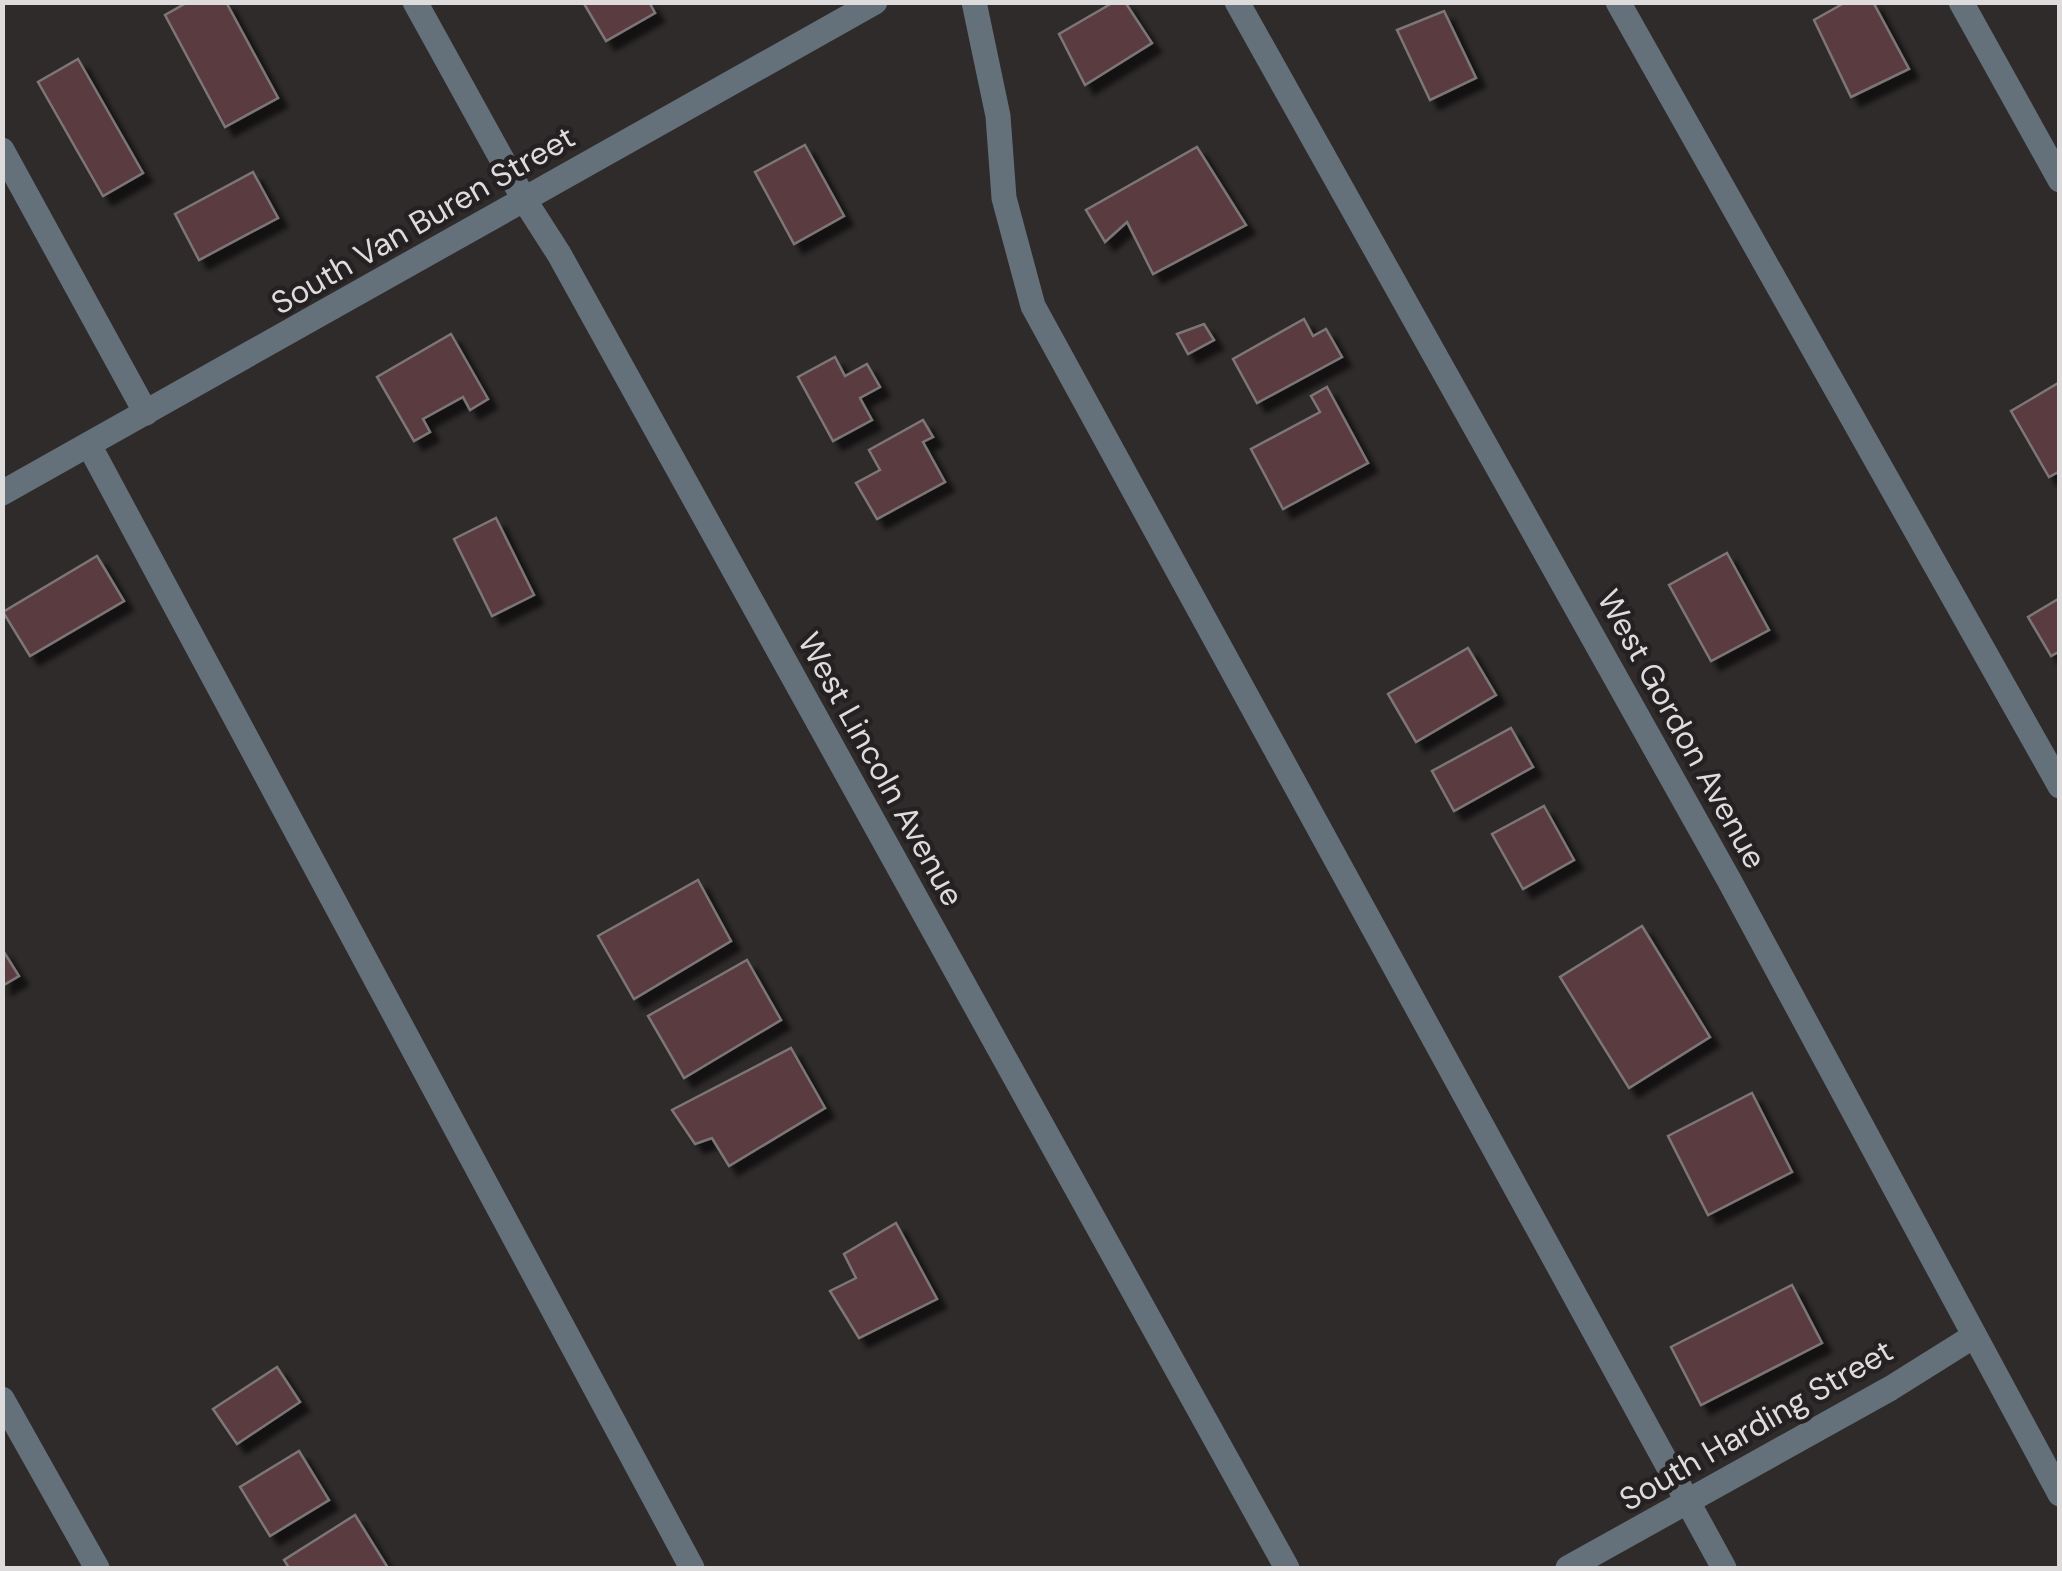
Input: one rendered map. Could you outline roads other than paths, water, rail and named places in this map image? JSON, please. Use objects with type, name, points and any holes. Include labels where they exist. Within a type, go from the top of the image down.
[{"type":"street","name":"West Lincoln Avenue","points":[[415,2],[569,272],[1288,1568]]},
{"type":"street","name":"South Van Buren Street","points":[[2,493],[874,2]]},
{"type":"street","points":[[974,2],[998,116],[1004,198],[1033,306],[1724,1568]]},
{"type":"street","name":"West Gordon Avenue","points":[[1238,2],[1720,863],[2060,1494]]},
{"type":"street","points":[[1618,2],[2060,786]]},
{"type":"street","points":[[1961,2],[2060,180]]},
{"type":"street","points":[[2,150],[146,413]]},
{"type":"street","points":[[89,445],[692,1568]]},
{"type":"street","name":"South Harding Street","points":[[1568,1568],[1891,1388],[1974,1336]]},
{"type":"street","points":[[2,1399],[97,1568]]}]
